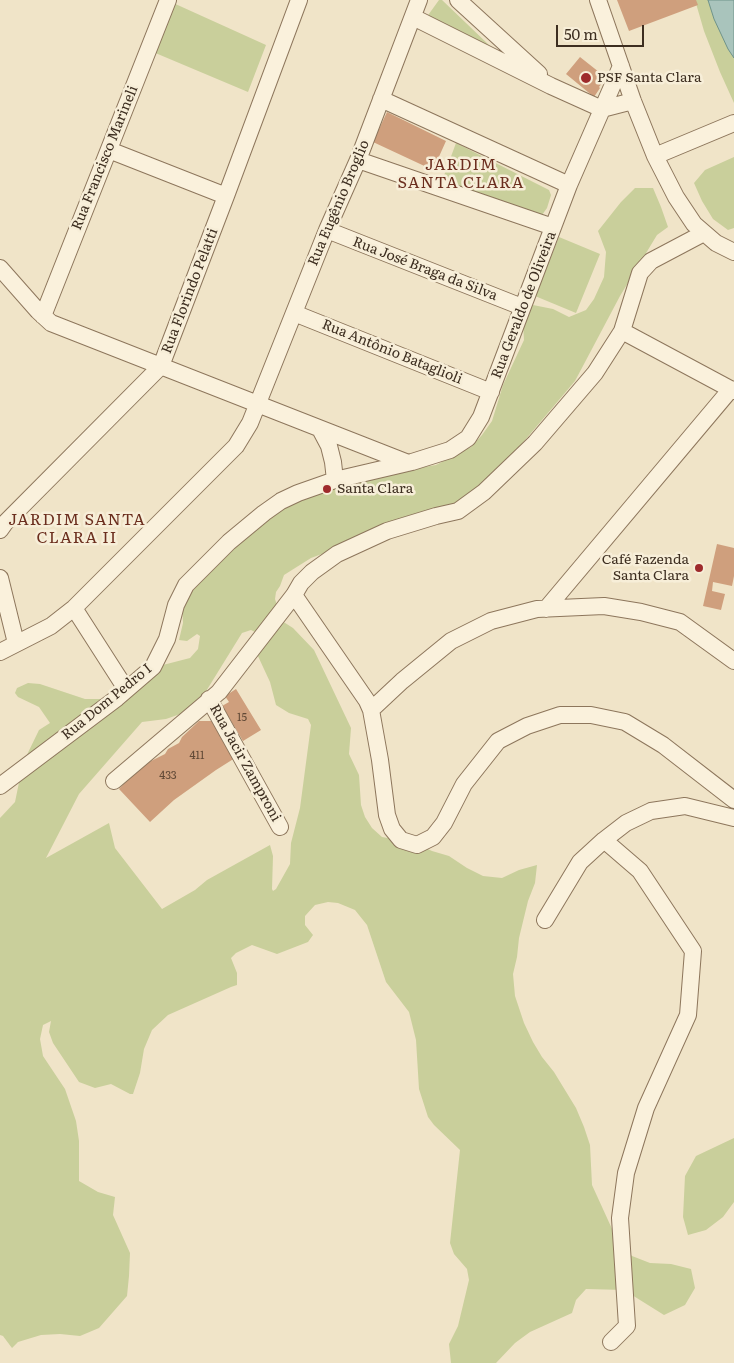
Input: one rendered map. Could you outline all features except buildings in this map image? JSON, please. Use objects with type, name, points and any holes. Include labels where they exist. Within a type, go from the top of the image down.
[{"type":"street","name":"Rua Francisco Marineli","points":[[43,316],[168,0]]},
{"type":"street","name":"Rua Florindo Pelatti","points":[[0,530],[161,366],[299,0]]},
{"type":"street","name":"Rua Eugênio Broglio","points":[[0,652],[51,626],[74,608],[236,446],[250,423],[258,404],[327,230],[358,160],[419,0]]},
{"type":"street","points":[[458,0],[551,86]]},
{"type":"street","points":[[598,0],[633,101],[655,156],[676,196],[694,224],[716,243],[734,252]]},
{"type":"street","points":[[413,18],[602,109],[633,101]]},
{"type":"street","name":"Rua Geraldo de Oliveira","points":[[408,463],[450,450],[468,438],[481,417],[569,185],[621,66]]},
{"type":"street","points":[[382,99],[569,185]]},
{"type":"street","points":[[655,156],[734,124]]},
{"type":"street","points":[[109,150],[226,196]]},
{"type":"street","points":[[358,160],[553,227]]},
{"type":"street","name":"Rua José Braga da Silva","points":[[327,230],[522,307]]},
{"type":"street","points":[[114,781],[219,692],[294,595],[301,583],[312,572],[337,554],[387,531],[458,511],[484,492],[535,442],[595,373],[622,331],[640,273],[651,261],[704,233]]},
{"type":"street","points":[[0,268],[51,323],[408,463]]},
{"type":"street","name":"Rua Antônio Bataglioli","points":[[294,313],[490,392]]},
{"type":"street","points":[[546,609],[732,390],[622,331]]},
{"type":"street","points":[[320,429],[329,446],[335,480]]},
{"type":"street","name":"Rua Dom Pedro I","points":[[0,786],[126,690],[153,667],[167,639],[176,605],[186,585],[246,526],[280,501],[298,493],[335,480],[408,463]]},
{"type":"street","points":[[0,578],[16,643]]},
{"type":"street","points":[[294,595],[367,701],[371,710],[387,815],[392,828],[402,840],[417,845],[433,837],[444,822],[464,784],[498,742],[527,726],[560,715],[591,715],[625,722],[663,745],[734,800]]},
{"type":"street","points":[[371,710],[451,641],[492,621],[537,609],[604,606],[641,612],[680,622],[734,661]]},
{"type":"street","points":[[74,608],[126,690]]},
{"type":"street","name":"Rua Jacir Zamproni","points":[[209,699],[280,827]]},
{"type":"street","points":[[546,920],[580,862],[626,823],[651,812],[685,806],[734,818]]},
{"type":"street","points":[[604,840],[640,871],[693,951],[688,1015],[646,1108],[626,1173],[620,1218],[627,1326],[611,1342]]},
{"type":"green space","points":[[439,0],[442,0],[490,46],[426,18]]},
{"type":"green space","points":[[695,0],[731,0],[734,7],[734,103],[704,31]]},
{"type":"green space","points":[[171,2],[266,45],[248,92],[153,52]]},
{"type":"green space","points":[[456,143],[549,190],[551,195],[547,208],[542,215],[442,181]]},
{"type":"green space","points":[[734,157],[734,228],[728,230],[713,219],[694,183],[705,170]]},
{"type":"green space","points":[[635,188],[653,188],[668,227],[657,235],[620,296],[575,381],[520,446],[467,498],[425,516],[311,558],[284,575],[276,592],[275,599],[282,621],[293,628],[314,650],[351,728],[349,754],[359,775],[361,805],[365,817],[372,828],[382,837],[415,843],[449,856],[483,876],[502,878],[519,870],[537,865],[535,883],[528,901],[519,938],[513,974],[515,996],[524,1023],[542,1057],[554,1072],[576,1108],[590,1145],[592,1185],[618,1242],[632,1256],[650,1263],[671,1264],[691,1269],[695,1288],[685,1305],[664,1315],[624,1290],[586,1289],[576,1300],[572,1313],[530,1332],[515,1343],[496,1363],[451,1363],[449,1344],[458,1326],[469,1280],[467,1269],[454,1254],[450,1243],[460,1150],[428,1117],[419,1089],[416,1040],[409,1012],[386,982],[367,925],[355,910],[338,903],[328,902],[315,905],[305,916],[305,925],[313,935],[308,942],[277,954],[252,945],[236,953],[231,958],[237,973],[237,985],[168,1015],[152,1030],[144,1049],[140,1073],[133,1094],[111,1084],[95,1088],[79,1082],[53,1043],[49,1032],[51,1021],[43,1025],[40,1039],[43,1056],[65,1089],[76,1121],[79,1141],[79,1181],[98,1192],[115,1197],[113,1215],[130,1253],[129,1276],[127,1296],[99,1328],[80,1336],[41,1335],[18,1342],[12,1348],[3,1336],[0,1335],[0,818],[15,802],[23,763],[39,730],[50,723],[39,707],[18,697],[15,693],[17,688],[28,683],[40,684],[85,699],[104,699],[159,666],[190,658],[198,649],[200,636],[197,634],[187,641],[179,640],[183,623],[182,603],[189,588],[264,518],[301,500],[358,480],[376,475],[436,465],[471,447],[492,421],[503,385],[524,340],[523,323],[533,305],[553,309],[569,317],[586,310],[594,299],[604,277],[606,252],[598,231]],"holes":[[[251,630],[255,632],[257,654],[270,682],[276,705],[289,713],[308,719],[311,725],[300,808],[291,843],[290,864],[276,889],[273,891],[272,889],[273,856],[270,845],[207,880],[195,890],[162,909],[115,848],[109,823],[46,858],[79,794],[142,722],[166,719],[189,711],[200,701],[242,633]]]},
{"type":"green space","points":[[559,237],[600,254],[576,313],[535,296]]},
{"type":"green space","points":[[734,1138],[734,1202],[723,1217],[706,1230],[688,1235],[683,1217],[685,1176],[696,1156]]},
{"type":"water","points":[[708,0],[734,0],[734,58],[714,19]]},
{"type":"place","name":"PSF Santa Clara","points":[[586,78]]},
{"type":"place","name":"Santa Clara","points":[[327,489]]},
{"type":"place","name":"Café Fazenda Santa Clara","points":[[699,568]]},
{"type":"district","name":"JARDIM SANTA CLARA","points":[[461,174]]},
{"type":"district","name":"JARDIM SANTA CLARA II","points":[[77,529]]}]
